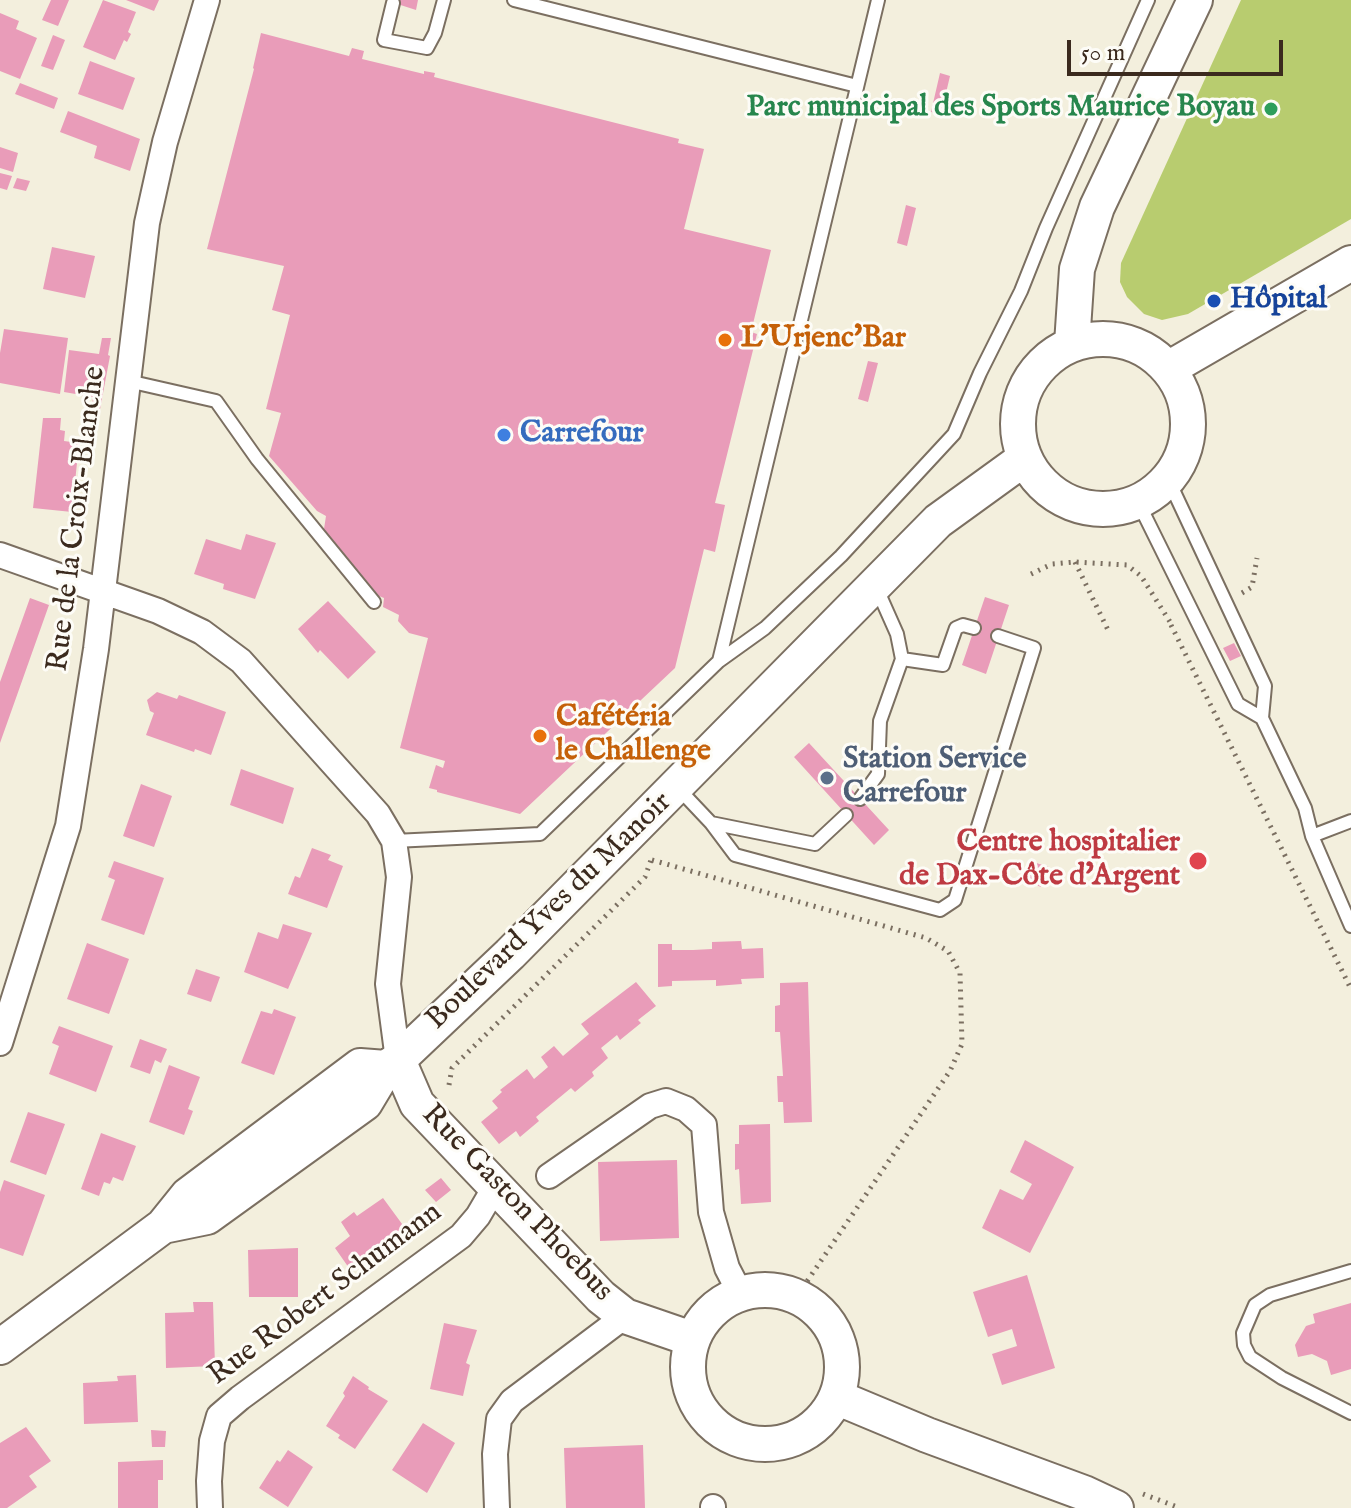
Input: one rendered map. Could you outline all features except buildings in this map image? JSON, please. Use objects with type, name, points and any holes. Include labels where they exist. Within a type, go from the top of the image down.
[{"type":"main road","points":[[1072,344],[1077,269],[1097,207],[1195,0]]},
{"type":"main road","points":[[1168,369],[1351,263]]},
{"type":"main road","points":[[1097,339],[1124,341],[1148,352],[1168,369],[1179,386],[1188,424],[1178,463],[1168,479],[1153,493],[1105,509],[1081,506],[1057,496],[1038,479],[1025,458],[1018,431],[1020,404],[1030,379],[1048,358],[1072,344],[1097,339]]},
{"type":"main road","name":"Boulevard Yves du Manoir","points":[[0,1347],[163,1226],[207,1217],[365,1103],[392,1064],[510,954],[938,521],[1025,458]]},
{"type":"main road","name":"Rue Gaston Phoebus","points":[[392,1064],[417,1104],[601,1297],[625,1316],[692,1339]]},
{"type":"main road","points":[[769,1290],[797,1296],[817,1310],[832,1328],[841,1350],[842,1374],[836,1397],[822,1419],[801,1436],[776,1444],[749,1443],[724,1433],[704,1415],[691,1392],[687,1365],[692,1339],[704,1319],[720,1304],[740,1293],[769,1290]]},
{"type":"main road","points":[[836,1397],[1116,1508]]},
{"type":"street","name":"Rue de la Croix-Blanche","points":[[0,1043],[68,826],[96,649],[147,223],[165,142],[207,0]]},
{"type":"street","name":"Rue Gaston Phoebus","points":[[0,555],[180,619],[202,632],[241,661],[378,814],[394,841],[399,877],[388,984],[392,1064]]},
{"type":"street","points":[[549,1176],[650,1106],[666,1101],[686,1109],[704,1125],[711,1212],[727,1268],[740,1293]]},
{"type":"street","name":"Rue Robert Schumann","points":[[210,1508],[212,1441],[219,1416],[404,1275],[461,1236],[478,1216],[495,1187]]},
{"type":"street","points":[[497,1508],[495,1454],[499,1419],[512,1401],[625,1316]]},
{"type":"lane","points":[[393,3],[384,40],[427,48],[435,33],[444,0]]},
{"type":"lane","points":[[514,0],[857,86]]},
{"type":"lane","points":[[719,661],[878,0]]},
{"type":"lane","points":[[394,841],[540,834],[719,661],[765,628],[830,566],[954,434],[1021,291],[1148,0]]},
{"type":"lane","points":[[128,381],[216,401],[257,459],[374,602]]},
{"type":"lane","points":[[1168,479],[1265,686],[1262,718],[1305,808],[1312,836],[1351,926]]},
{"type":"lane","points":[[1137,500],[1238,704],[1262,718]]},
{"type":"lane","points":[[860,799],[878,774],[880,721],[902,659],[897,634],[875,583]]},
{"type":"lane","points":[[902,659],[943,665],[956,628],[963,625],[974,628]]},
{"type":"lane","points":[[677,787],[711,823],[735,855],[940,910],[955,900],[1034,648],[998,636]]},
{"type":"lane","points":[[711,823],[815,844],[846,815]]},
{"type":"lane","points":[[1312,836],[1351,821]]},
{"type":"lane","points":[[1351,1271],[1270,1295],[1255,1305],[1243,1333],[1250,1357],[1282,1378],[1351,1413]]},
{"type":"path","points":[[1031,574],[1052,564],[1075,562],[1127,565],[1141,576],[1171,625],[1351,989]]},
{"type":"path","points":[[1075,562],[1108,630]]},
{"type":"path","points":[[1171,625],[1196,621]]},
{"type":"path","points":[[449,1085],[452,1068],[645,877],[657,845]]},
{"type":"path","points":[[652,860],[926,938],[948,951],[960,973],[962,1044],[950,1071],[797,1296]]},
{"type":"green space","name":"Parc municipal des Sports Maurice Boyau","points":[[1241,0],[1351,0],[1351,219],[1188,314],[1162,320],[1144,314],[1127,297],[1120,282],[1121,263]]},
{"type":"place","name":"Parc municipal des Sports Maurice Boyau","points":[[1271,109]]},
{"type":"place","name":"Hôpital","points":[[1214,301]]},
{"type":"place","name":"L'Urjenc'Bar","points":[[725,340]]},
{"type":"place","name":"Carrefour","points":[[504,435]]},
{"type":"place","name":"Cafétéria le Challenge","points":[[540,736]]},
{"type":"place","name":"Station Service Carrefour","points":[[827,778]]},
{"type":"place","name":"Centre hospitalier de Dax-Côte d'Argent","points":[[1198,861]]}]
